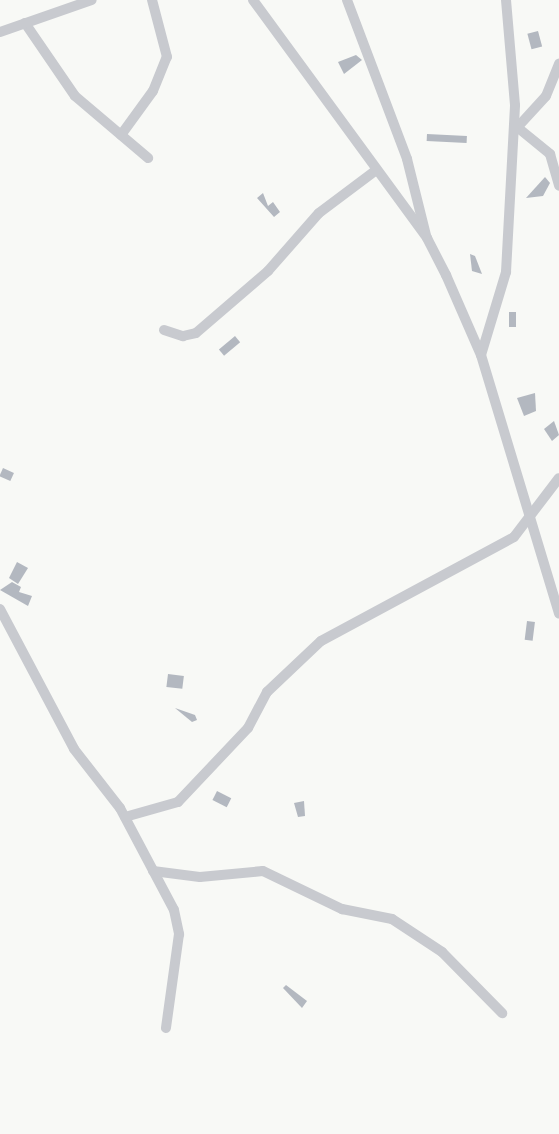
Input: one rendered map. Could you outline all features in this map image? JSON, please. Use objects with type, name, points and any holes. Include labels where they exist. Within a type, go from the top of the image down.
[{"type":"street","points":[[0,32],[92,0]]},
{"type":"street","points":[[121,135],[153,91],[167,57],[152,0]]},
{"type":"street","points":[[253,0],[375,171],[427,238]]},
{"type":"street","points":[[347,0],[407,159],[427,238],[481,355],[533,517],[559,614]]},
{"type":"street","points":[[481,355],[503,295],[516,129],[506,0]]},
{"type":"street","points":[[25,23],[65,84],[148,158]]},
{"type":"street","points":[[516,129],[546,96],[559,64]]},
{"type":"street","points":[[516,129],[550,154],[559,186]]},
{"type":"street","points":[[165,330],[183,336],[196,333],[268,271],[319,213],[375,171]]},
{"type":"street","points":[[125,817],[169,807],[186,796],[248,728],[267,692],[321,641],[514,537],[533,517],[559,478]]},
{"type":"street","points":[[0,609],[74,749],[125,817],[174,910],[179,934],[166,1028]]},
{"type":"street","points":[[153,871],[200,877],[263,871],[342,909],[392,919],[442,952],[502,1013]]},
{"type":"building","points":[[538,31],[542,46],[532,49],[527,34]]},
{"type":"building","points":[[356,55],[362,60],[344,74],[338,62]]},
{"type":"building","points":[[427,134],[467,136],[467,143],[427,141]]},
{"type":"building","points":[[545,177],[550,183],[543,196],[526,198]]},
{"type":"building","points":[[263,193],[268,206],[273,202],[280,212],[274,217],[257,198]]},
{"type":"building","points":[[470,254],[475,256],[482,274],[472,271]]},
{"type":"building","points":[[509,312],[516,312],[516,327],[509,327]]},
{"type":"building","points":[[235,336],[240,342],[224,356],[219,349]]},
{"type":"building","points":[[535,393],[536,411],[524,416],[517,398]]},
{"type":"building","points":[[554,421],[559,435],[552,441],[544,429]]},
{"type":"building","points":[[3,468],[14,473],[10,481],[0,477]]},
{"type":"building","points":[[17,562],[28,568],[18,584],[9,578]]},
{"type":"building","points":[[12,582],[21,587],[19,592],[32,596],[28,606],[0,590]]},
{"type":"building","points":[[527,621],[535,622],[533,641],[525,640]]},
{"type":"building","points":[[168,674],[184,676],[182,689],[166,687]]},
{"type":"building","points":[[175,708],[195,715],[197,720],[192,722]]},
{"type":"building","points":[[217,791],[231,798],[227,807],[212,800]]},
{"type":"building","points":[[304,801],[305,816],[298,817],[294,803]]},
{"type":"building","points":[[286,985],[307,1001],[302,1008],[283,988]]}]
